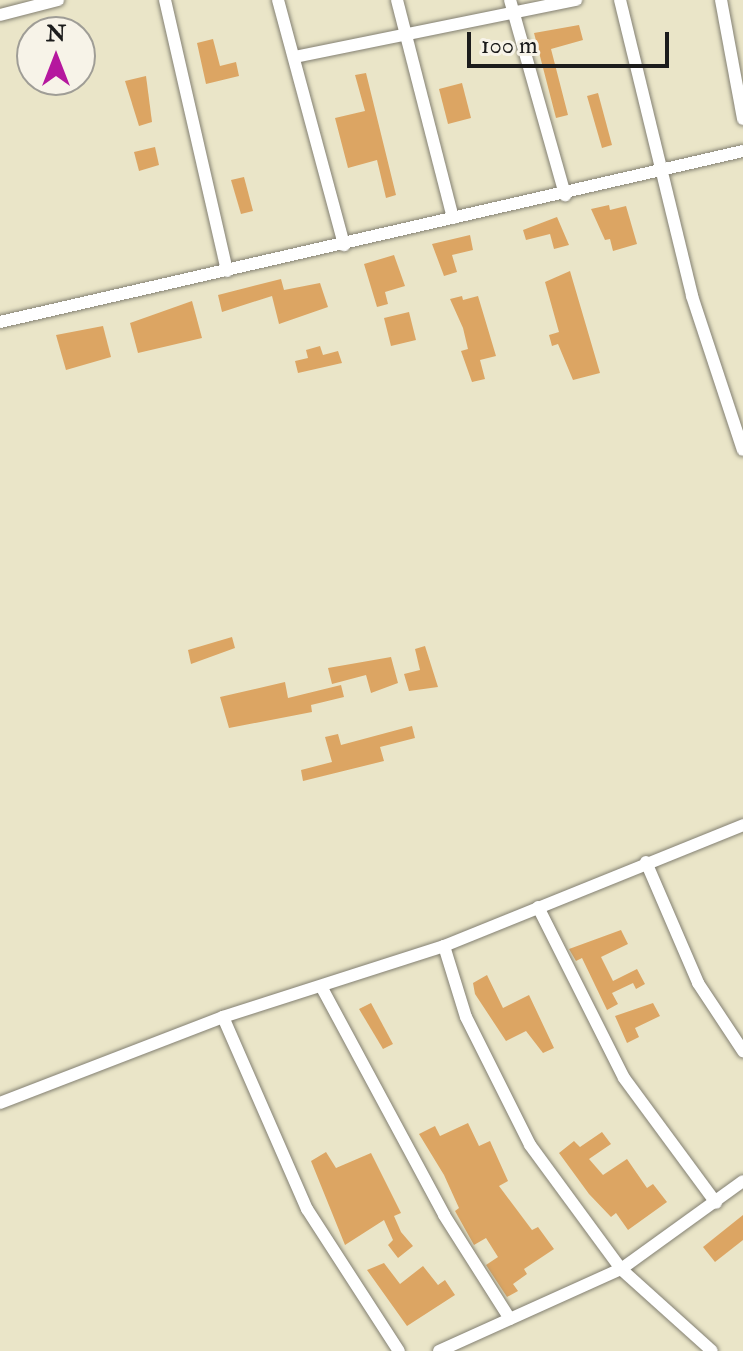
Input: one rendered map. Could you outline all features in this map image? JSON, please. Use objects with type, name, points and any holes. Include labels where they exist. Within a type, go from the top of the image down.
[{"type":"street","points":[[0,15],[58,0]]},
{"type":"street","points":[[165,0],[227,271]]},
{"type":"street","points":[[278,0],[344,245]]},
{"type":"street","points":[[397,0],[453,218]]},
{"type":"street","points":[[295,57],[512,6],[576,0]]},
{"type":"street","points":[[620,0],[692,296],[743,450]]},
{"type":"street","points":[[721,0],[743,119]]},
{"type":"street","points":[[512,6],[565,195]]},
{"type":"street","points":[[0,322],[565,195],[743,151]]},
{"type":"street","points":[[0,1103],[223,1017],[322,988],[444,946],[743,825]]},
{"type":"street","points":[[646,862],[698,983],[743,1051]]},
{"type":"street","points":[[538,907],[624,1078],[716,1203]]},
{"type":"street","points":[[444,946],[466,1017],[530,1145],[621,1269],[712,1351]]},
{"type":"street","points":[[322,988],[349,1029],[437,1202],[510,1319]]},
{"type":"street","points":[[223,1017],[307,1209],[399,1351]]},
{"type":"street","points":[[439,1351],[621,1269],[743,1181]]},
{"type":"building","points":[[579,25],[583,40],[551,49],[568,115],[556,118],[534,33]]},
{"type":"building","points":[[213,39],[220,66],[236,62],[239,76],[206,84],[197,43]]},
{"type":"building","points":[[366,73],[396,195],[386,198],[377,160],[348,168],[335,118],[365,111],[355,75]]},
{"type":"building","points":[[146,76],[152,122],[139,126],[125,81]]},
{"type":"building","points":[[462,83],[471,118],[448,124],[439,89]]},
{"type":"building","points":[[598,93],[612,145],[602,148],[587,96]]},
{"type":"building","points":[[155,147],[159,165],[139,171],[134,152]]},
{"type":"building","points":[[244,177],[253,211],[241,214],[231,180]]},
{"type":"building","points":[[609,205],[610,210],[626,206],[637,244],[613,251],[610,239],[605,240],[591,209]]},
{"type":"building","points":[[557,217],[569,245],[554,249],[550,234],[526,240],[523,230]]},
{"type":"building","points":[[470,235],[473,250],[452,255],[457,272],[444,276],[432,244]]},
{"type":"building","points":[[394,255],[405,286],[385,292],[388,304],[377,307],[364,264]]},
{"type":"building","points":[[570,271],[600,373],[573,380],[558,344],[552,346],[549,335],[559,332],[545,282]]},
{"type":"building","points":[[281,279],[284,290],[320,283],[328,307],[279,324],[272,296],[222,312],[218,295]]},
{"type":"building","points":[[462,296],[463,300],[478,296],[496,356],[480,360],[485,379],[472,382],[461,351],[468,349],[463,328],[450,299]]},
{"type":"building","points":[[192,301],[202,338],[138,353],[130,323]]},
{"type":"building","points":[[409,312],[416,340],[391,346],[384,318]]},
{"type":"building","points":[[103,326],[111,357],[66,370],[56,335]]},
{"type":"building","points":[[320,346],[323,355],[338,351],[342,363],[298,373],[295,361],[308,358],[306,350]]},
{"type":"building","points":[[232,637],[235,648],[191,664],[188,650]]},
{"type":"building","points":[[425,646],[438,687],[409,691],[404,674],[420,670],[415,649]]},
{"type":"building","points":[[391,657],[398,683],[371,693],[366,675],[332,684],[328,668]]},
{"type":"building","points":[[285,682],[288,698],[341,685],[344,697],[311,705],[312,712],[229,728],[220,697]]},
{"type":"building","points":[[412,726],[415,738],[380,747],[384,761],[303,781],[301,770],[332,762],[325,737],[338,734],[341,745]]},
{"type":"building","points":[[621,930],[628,944],[601,957],[613,981],[637,969],[645,984],[636,989],[633,983],[612,993],[618,1004],[607,1010],[582,958],[576,961],[569,949]]},
{"type":"building","points":[[487,975],[503,1008],[529,995],[554,1048],[543,1053],[526,1031],[506,1041],[475,994],[473,983]]},
{"type":"building","points":[[371,1003],[393,1044],[383,1049],[359,1009]]},
{"type":"building","points":[[653,1003],[660,1016],[635,1028],[639,1037],[627,1043],[615,1016]]},
{"type":"building","points":[[468,1123],[479,1146],[490,1141],[508,1181],[499,1186],[532,1230],[538,1227],[554,1249],[524,1269],[527,1274],[513,1284],[518,1291],[507,1297],[486,1265],[498,1257],[486,1238],[474,1245],[455,1211],[459,1208],[444,1175],[419,1134],[435,1126],[440,1136]]},
{"type":"building","points":[[602,1132],[611,1144],[589,1159],[603,1175],[627,1159],[647,1188],[653,1184],[667,1202],[628,1230],[616,1213],[611,1217],[589,1194],[559,1153],[574,1141],[580,1147]]},
{"type":"building","points":[[326,1152],[336,1168],[371,1153],[401,1213],[394,1216],[401,1232],[413,1246],[398,1258],[388,1245],[393,1240],[384,1220],[345,1245],[311,1161]]},
{"type":"building","points":[[743,1215],[743,1240],[715,1262],[703,1247]]},
{"type":"building","points":[[384,1263],[400,1284],[423,1266],[438,1285],[445,1280],[455,1295],[407,1326],[367,1270]]}]
